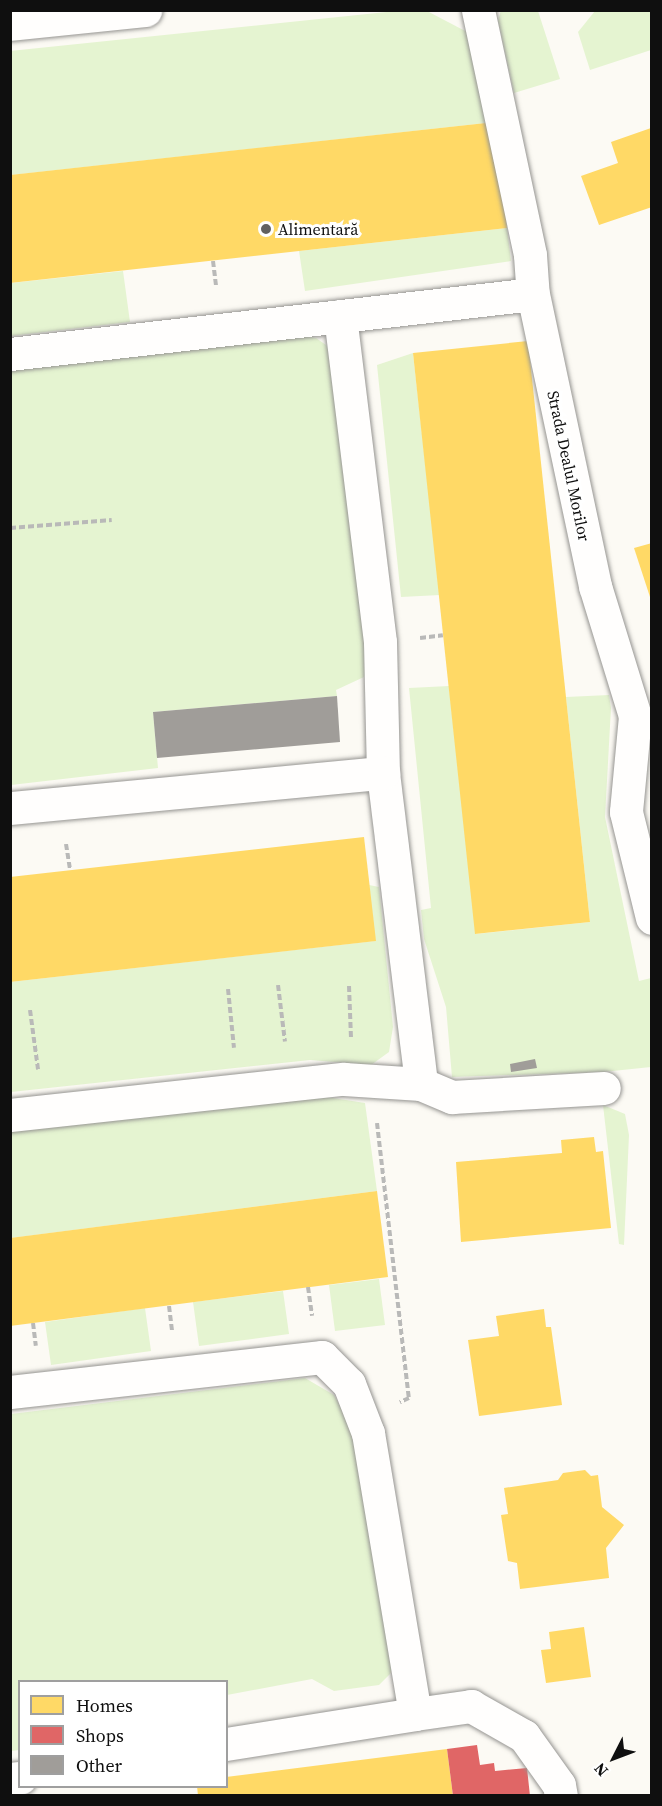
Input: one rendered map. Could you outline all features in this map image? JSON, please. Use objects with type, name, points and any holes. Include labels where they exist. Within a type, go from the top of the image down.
[{"type":"street","points":[[10,24],[145,10]]},
{"type":"street","name":"Strada Dealul Morilor","points":[[478,10],[530,255],[533,294],[595,586],[635,716],[626,812],[651,918]]},
{"type":"street","points":[[10,354],[533,294]]},
{"type":"street","points":[[340,316],[380,642],[383,773],[421,1084]]},
{"type":"street","points":[[10,808],[383,773]]},
{"type":"street","points":[[10,1115],[239,1090],[363,1080],[421,1084],[452,1096],[604,1088]]},
{"type":"street","points":[[10,1392],[322,1357],[349,1384],[368,1433],[415,1714]]},
{"type":"street","points":[[228,1744],[471,1706],[524,1736],[559,1785],[561,1796]]},
{"type":"path","points":[[10,528],[112,520]]},
{"type":"path","points":[[278,985],[290,1085]]},
{"type":"path","points":[[349,986],[408,1398],[361,1416]]},
{"type":"path","points":[[228,989],[239,1090]]},
{"type":"path","points":[[30,1010],[45,1112]]},
{"type":"green space","points":[[501,10],[538,11],[560,79],[514,93],[498,21]]},
{"type":"green space","points":[[396,11],[427,11],[469,33],[495,122],[11,175],[10,51]]},
{"type":"green space","points":[[595,11],[651,11],[651,50],[590,70],[578,32]]},
{"type":"green space","points":[[507,228],[511,261],[305,291],[299,251]]},
{"type":"green space","points":[[123,271],[130,322],[11,336],[11,283]]},
{"type":"green space","points":[[294,334],[316,338],[326,345],[332,357],[369,666],[364,677],[336,690],[337,696],[153,712],[158,768],[11,785],[10,368]]},
{"type":"green space","points":[[413,353],[440,595],[401,597],[377,365]]},
{"type":"green space","points":[[449,686],[476,934],[590,922],[566,697],[609,695],[611,708],[605,817],[639,981],[651,978],[651,1067],[603,1072],[452,1077],[446,1007],[424,939],[421,910],[431,908],[409,688]]},
{"type":"green space","points":[[369,885],[379,887],[393,1027],[389,1052],[371,1065],[310,1060],[11,1092],[10,982],[375,941]]},
{"type":"green space","points":[[314,1095],[365,1103],[377,1191],[11,1238],[10,1127]]},
{"type":"green space","points":[[603,1105],[625,1114],[629,1135],[624,1245],[619,1244]]},
{"type":"green space","points":[[379,1279],[385,1325],[335,1331],[329,1285]]},
{"type":"green space","points":[[283,1291],[289,1334],[199,1346],[193,1302]]},
{"type":"green space","points":[[145,1308],[151,1351],[51,1365],[45,1322]]},
{"type":"green space","points":[[305,1378],[334,1395],[353,1428],[398,1661],[390,1674],[379,1685],[334,1691],[312,1679],[228,1695],[228,1680],[18,1680],[18,1750],[11,1751],[11,1414]]},
{"type":"building: Homes","points":[[495,122],[507,228],[10,283],[10,175]]},
{"type":"building: Homes","points":[[651,128],[652,207],[599,225],[581,176],[618,163],[611,142]]},
{"type":"building: Homes","points":[[528,341],[590,922],[475,934],[413,353]]},
{"type":"building: Homes","points":[[652,543],[652,600],[651,600],[634,548]]},
{"type":"building: Homes","points":[[364,837],[376,941],[10,982],[10,877]]},
{"type":"building: Homes","points":[[594,1137],[596,1152],[603,1151],[611,1228],[461,1242],[456,1162],[562,1153],[561,1140]]},
{"type":"building: Homes","points":[[377,1191],[388,1277],[10,1326],[10,1238]]},
{"type":"building: Homes","points":[[544,1309],[546,1327],[551,1327],[562,1405],[479,1416],[468,1340],[499,1336],[496,1316]]},
{"type":"building: Homes","points":[[585,1470],[591,1476],[598,1475],[602,1507],[624,1525],[606,1548],[609,1578],[520,1589],[517,1563],[508,1561],[501,1515],[508,1514],[504,1488],[558,1480],[563,1473]]},
{"type":"building: Homes","points":[[584,1627],[591,1677],[546,1683],[541,1650],[551,1649],[549,1632]]},
{"type":"building: Homes","points":[[447,1749],[453,1796],[198,1796],[197,1788],[228,1788],[228,1777]]},
{"type":"building: Shops","points":[[477,1745],[480,1765],[494,1763],[495,1771],[527,1768],[530,1796],[453,1796],[447,1749]]},
{"type":"building: Other","points":[[337,696],[340,742],[157,758],[153,712]]},
{"type":"building: Other","points":[[535,1059],[537,1068],[511,1072],[510,1064]]},
{"type":"place","name":"Alimentară","points":[[266,229]]}]
